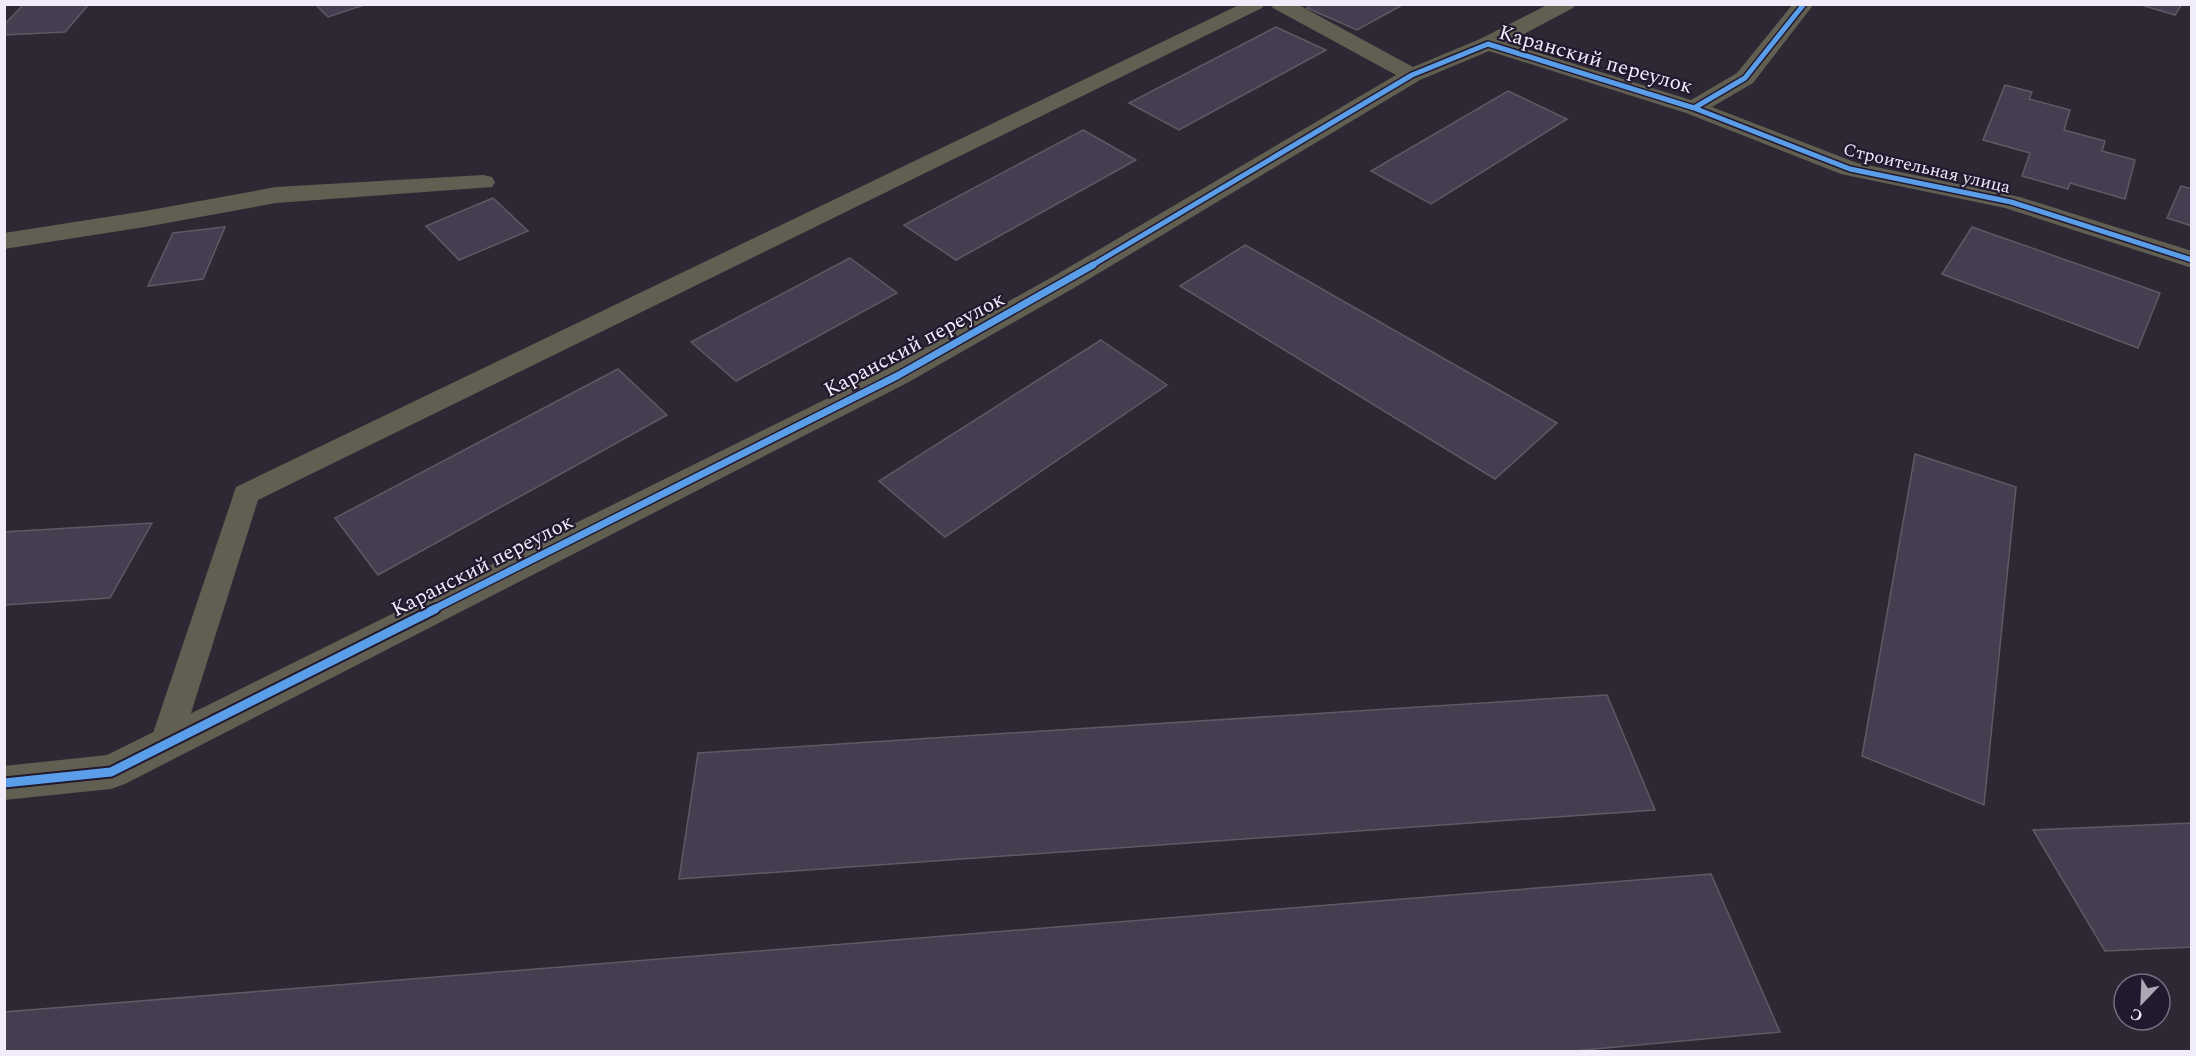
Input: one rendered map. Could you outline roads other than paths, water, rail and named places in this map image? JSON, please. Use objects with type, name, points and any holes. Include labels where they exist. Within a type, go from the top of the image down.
[{"type":"street","points":[[1280,4],[1412,75]]},
{"type":"street","points":[[1488,44],[1566,4]]},
{"type":"street","name":"Каранский переулок","points":[[4,783],[111,772],[165,745],[897,376],[1064,282],[1412,75],[1488,44],[1694,108],[1745,78],[1804,4]]},
{"type":"street","name":"Строительная улица","points":[[1694,108],[1850,169],[2011,202],[2192,260]]},
{"type":"street","points":[[4,241],[145,219],[276,195],[483,182]]},
{"type":"lane","points":[[165,745],[246,494],[1256,4]]}]
